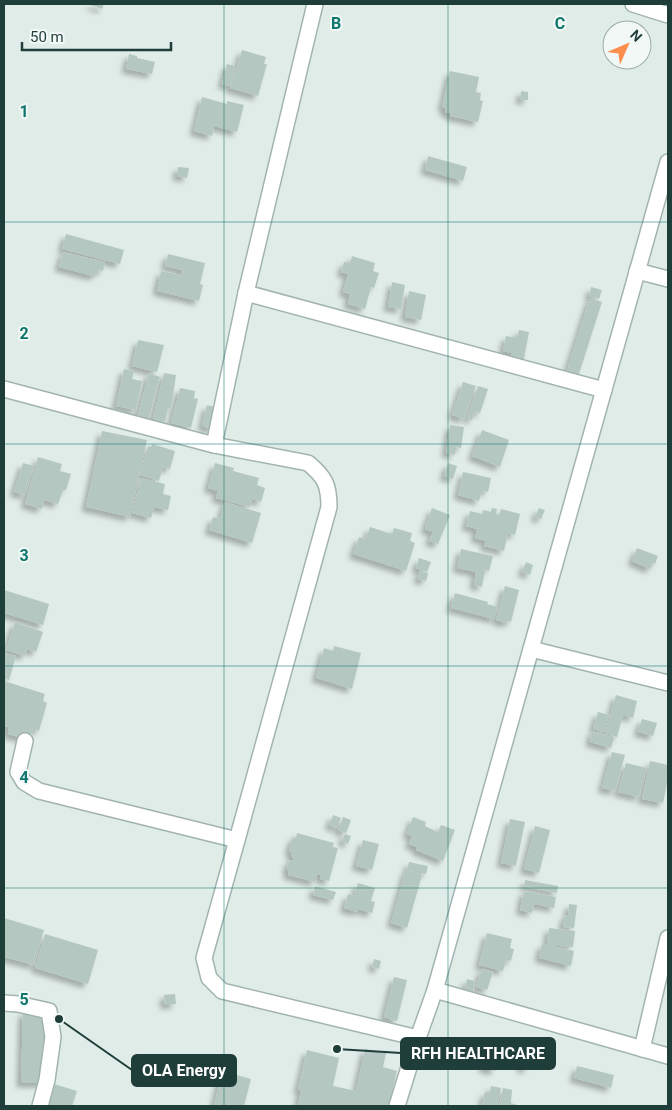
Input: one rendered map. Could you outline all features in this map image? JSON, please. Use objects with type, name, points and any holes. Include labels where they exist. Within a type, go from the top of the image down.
[{"type":"street","points":[[214,445],[246,293],[315,4]]},
{"type":"street","points":[[634,4],[668,15]]},
{"type":"street","points":[[398,1106],[418,1038],[436,990],[668,162]]},
{"type":"street","points":[[637,271],[668,279]]},
{"type":"street","points":[[246,293],[604,390]]},
{"type":"street","points":[[4,389],[214,445],[308,463],[320,473],[329,490],[329,507],[204,958],[209,978],[222,991],[418,1038]]},
{"type":"street","points":[[531,650],[668,684]]},
{"type":"street","points":[[25,741],[18,772],[24,782],[38,791],[237,840]]},
{"type":"street","points":[[642,1049],[668,938]]},
{"type":"street","points":[[436,990],[668,1056]]},
{"type":"street","points":[[4,1002],[49,1011],[53,1037],[47,1080],[40,1106]]},
{"type":"building","points":[[88,4],[104,4],[102,9]]},
{"type":"building","points":[[242,50],[266,57],[264,64],[267,64],[258,96],[230,88]]},
{"type":"building","points":[[129,54],[155,62],[152,74],[126,69]]},
{"type":"building","points":[[227,64],[235,66],[230,86],[222,84]]},
{"type":"building","points":[[450,71],[479,77],[476,92],[481,93],[480,100],[483,101],[478,122],[450,116],[450,113],[445,112],[445,108],[442,107]]},
{"type":"building","points":[[521,91],[528,92],[528,100],[520,100]]},
{"type":"building","points":[[202,97],[227,104],[227,101],[244,105],[237,132],[214,126],[212,136],[194,131]]},
{"type":"building","points":[[428,156],[467,167],[463,181],[425,170]]},
{"type":"building","points":[[178,167],[189,168],[187,178],[177,176]]},
{"type":"building","points":[[66,234],[124,250],[120,264],[62,249]]},
{"type":"building","points":[[63,252],[105,262],[103,271],[98,270],[97,275],[93,274],[93,276],[59,267]]},
{"type":"building","points":[[168,254],[205,263],[200,284],[203,285],[199,301],[157,291],[161,271],[181,275],[182,270],[165,266]]},
{"type":"building","points":[[352,256],[375,263],[373,271],[379,273],[374,288],[371,287],[365,309],[348,304],[350,294],[343,292],[348,274],[341,272],[344,262],[350,263]]},
{"type":"building","points":[[392,282],[405,285],[401,309],[388,307]]},
{"type":"building","points":[[591,287],[602,290],[599,299],[589,296]]},
{"type":"building","points":[[409,291],[426,295],[421,320],[405,317]]},
{"type":"building","points":[[590,298],[602,302],[577,380],[565,377]]},
{"type":"building","points":[[519,330],[529,332],[523,364],[511,362],[512,353],[503,351],[506,336],[517,338]]},
{"type":"building","points":[[138,340],[164,345],[157,372],[132,366]]},
{"type":"building","points":[[124,369],[134,371],[132,379],[142,381],[136,410],[116,406]]},
{"type":"building","points":[[149,373],[160,377],[148,421],[137,418]]},
{"type":"building","points":[[164,373],[176,375],[171,409],[168,408],[165,422],[153,419]]},
{"type":"building","points":[[463,382],[476,386],[464,419],[452,415]]},
{"type":"building","points":[[478,386],[488,389],[480,413],[475,412],[472,420],[467,418]]},
{"type":"building","points":[[180,388],[195,391],[194,398],[198,399],[191,428],[171,423]]},
{"type":"building","points":[[207,405],[219,408],[213,429],[202,426]]},
{"type":"building","points":[[450,425],[464,427],[461,448],[455,447],[455,455],[446,453]]},
{"type":"building","points":[[482,430],[509,440],[500,467],[472,456]]},
{"type":"building","points":[[102,431],[147,440],[130,517],[86,507]]},
{"type":"building","points":[[152,444],[175,451],[170,469],[163,467],[159,481],[140,475],[148,446],[151,447]]},
{"type":"building","points":[[38,457],[62,464],[60,471],[71,474],[66,490],[63,490],[58,504],[44,500],[42,509],[25,504]]},
{"type":"building","points":[[23,463],[34,466],[25,495],[14,492]]},
{"type":"building","points":[[215,463],[234,468],[233,471],[259,478],[257,485],[265,488],[261,502],[252,499],[250,507],[216,498],[218,491],[208,488]]},
{"type":"building","points":[[448,463],[457,466],[453,479],[444,476]]},
{"type":"building","points":[[463,472],[491,478],[488,492],[482,490],[479,501],[458,495]]},
{"type":"building","points":[[141,478],[165,484],[163,494],[171,496],[168,510],[154,507],[151,518],[132,513]]},
{"type":"building","points":[[225,502],[261,513],[252,543],[209,530],[213,517],[220,519]]},
{"type":"building","points":[[432,508],[450,515],[438,544],[429,541],[433,532],[425,529]]},
{"type":"building","points":[[492,508],[497,509],[496,514],[499,515],[501,509],[520,514],[515,535],[508,533],[504,551],[484,546],[486,541],[475,538],[477,529],[466,526],[470,511],[482,514],[483,510],[491,512]]},
{"type":"building","points":[[539,508],[545,510],[541,519],[535,517]]},
{"type":"building","points":[[370,527],[392,534],[394,528],[412,533],[410,541],[415,543],[406,571],[353,554],[359,537],[366,539]]},
{"type":"building","points":[[637,548],[658,556],[655,564],[653,563],[650,569],[632,561]]},
{"type":"building","points":[[461,549],[493,556],[489,571],[485,570],[482,587],[474,585],[476,572],[457,568]]},
{"type":"building","points":[[419,558],[431,562],[427,572],[416,568]]},
{"type":"building","points":[[526,562],[533,565],[530,575],[522,572]]},
{"type":"building","points":[[420,571],[428,573],[426,581],[418,579]]},
{"type":"building","points":[[505,586],[519,590],[511,622],[507,621],[506,623],[496,620]]},
{"type":"building","points":[[4,590],[49,604],[43,625],[4,613]]},
{"type":"building","points":[[455,593],[488,602],[487,604],[498,607],[494,619],[451,608]]},
{"type":"building","points":[[15,622],[43,632],[36,652],[27,649],[25,656],[6,650]]},
{"type":"building","points":[[334,646],[361,653],[352,689],[316,678],[324,648],[333,651]]},
{"type":"building","points":[[4,653],[16,656],[9,680],[4,678]]},
{"type":"building","points":[[4,681],[45,694],[43,701],[47,703],[39,731],[33,729],[29,740],[8,734],[9,727],[4,726]]},
{"type":"building","points":[[616,695],[637,701],[633,718],[623,715],[617,737],[605,734]]},
{"type":"building","points":[[598,712],[609,715],[604,732],[593,729]]},
{"type":"building","points":[[642,719],[657,723],[653,736],[638,732]]},
{"type":"building","points":[[592,731],[614,738],[611,748],[590,742]]},
{"type":"building","points":[[612,752],[625,755],[615,791],[602,788]]},
{"type":"building","points":[[650,761],[668,765],[668,778],[663,803],[642,799]]},
{"type":"building","points":[[626,763],[647,768],[639,797],[618,792]]},
{"type":"building","points":[[333,815],[341,818],[337,828],[329,825]]},
{"type":"building","points":[[343,817],[351,820],[346,833],[338,830]]},
{"type":"building","points":[[413,817],[426,822],[425,826],[438,832],[441,825],[455,830],[443,861],[416,850],[417,847],[409,844],[412,836],[407,834]]},
{"type":"building","points":[[510,819],[525,822],[516,866],[501,863]]},
{"type":"building","points":[[535,826],[550,830],[539,873],[524,869]]},
{"type":"building","points":[[297,833],[334,843],[333,847],[338,848],[329,881],[320,879],[321,875],[317,874],[315,882],[288,875],[289,860],[293,861],[294,858],[291,856],[292,852],[289,851],[293,837],[296,838]]},
{"type":"building","points":[[345,834],[351,836],[348,844],[342,841]]},
{"type":"building","points":[[363,840],[379,844],[372,870],[356,866]]},
{"type":"building","points":[[409,862],[428,866],[426,874],[407,870]]},
{"type":"building","points":[[406,870],[422,875],[407,928],[391,923]]},
{"type":"building","points":[[525,880],[558,886],[557,893],[524,886]]},
{"type":"building","points":[[358,883],[375,888],[371,901],[375,902],[372,913],[358,909],[357,912],[344,908],[348,894],[354,896]]},
{"type":"building","points":[[315,886],[336,892],[333,900],[313,895]]},
{"type":"building","points":[[524,891],[556,897],[554,908],[534,904],[532,913],[520,910]]},
{"type":"building","points":[[569,904],[577,905],[574,928],[563,927],[565,915],[568,916]]},
{"type":"building","points":[[4,918],[44,930],[34,965],[4,957]]},
{"type":"building","points":[[549,928],[575,931],[573,947],[547,945]]},
{"type":"building","points":[[487,933],[512,939],[510,948],[514,949],[511,961],[506,960],[503,971],[479,965]]},
{"type":"building","points":[[45,934],[98,950],[88,984],[35,968]]},
{"type":"building","points":[[542,944],[574,951],[571,966],[539,958]]},
{"type":"building","points":[[374,959],[381,961],[379,969],[372,967]]},
{"type":"building","points":[[482,969],[493,972],[487,990],[476,987]]},
{"type":"building","points":[[394,977],[407,980],[397,1021],[384,1017]]},
{"type":"building","points":[[467,979],[475,981],[473,992],[465,990]]},
{"type":"building","points":[[175,994],[176,1004],[165,1005],[164,995]]},
{"type":"building","points":[[23,1012],[46,1012],[44,1083],[21,1083]]},
{"type":"building","points":[[365,1049],[386,1053],[383,1067],[397,1071],[389,1106],[298,1106],[301,1090],[298,1089],[307,1050],[339,1058],[333,1086],[356,1091]]},
{"type":"building","points":[[524,1055],[531,1056],[528,1069],[521,1068]]},
{"type":"building","points":[[485,1058],[497,1060],[495,1071],[483,1068]]},
{"type":"building","points":[[577,1066],[614,1075],[611,1088],[574,1078]]},
{"type":"building","points":[[222,1071],[251,1079],[244,1106],[214,1106]]},
{"type":"building","points":[[54,1084],[77,1091],[72,1106],[48,1106]]},
{"type":"building","points":[[491,1086],[501,1088],[497,1106],[482,1106],[485,1092],[490,1093]]},
{"type":"building","points":[[503,1088],[512,1090],[511,1103],[517,1106],[499,1106]]},
{"type":"place","name":"OLA Energy","points":[[59,1019]]},
{"type":"place","name":"RFH HEALTHCARE","points":[[337,1049]]}]
